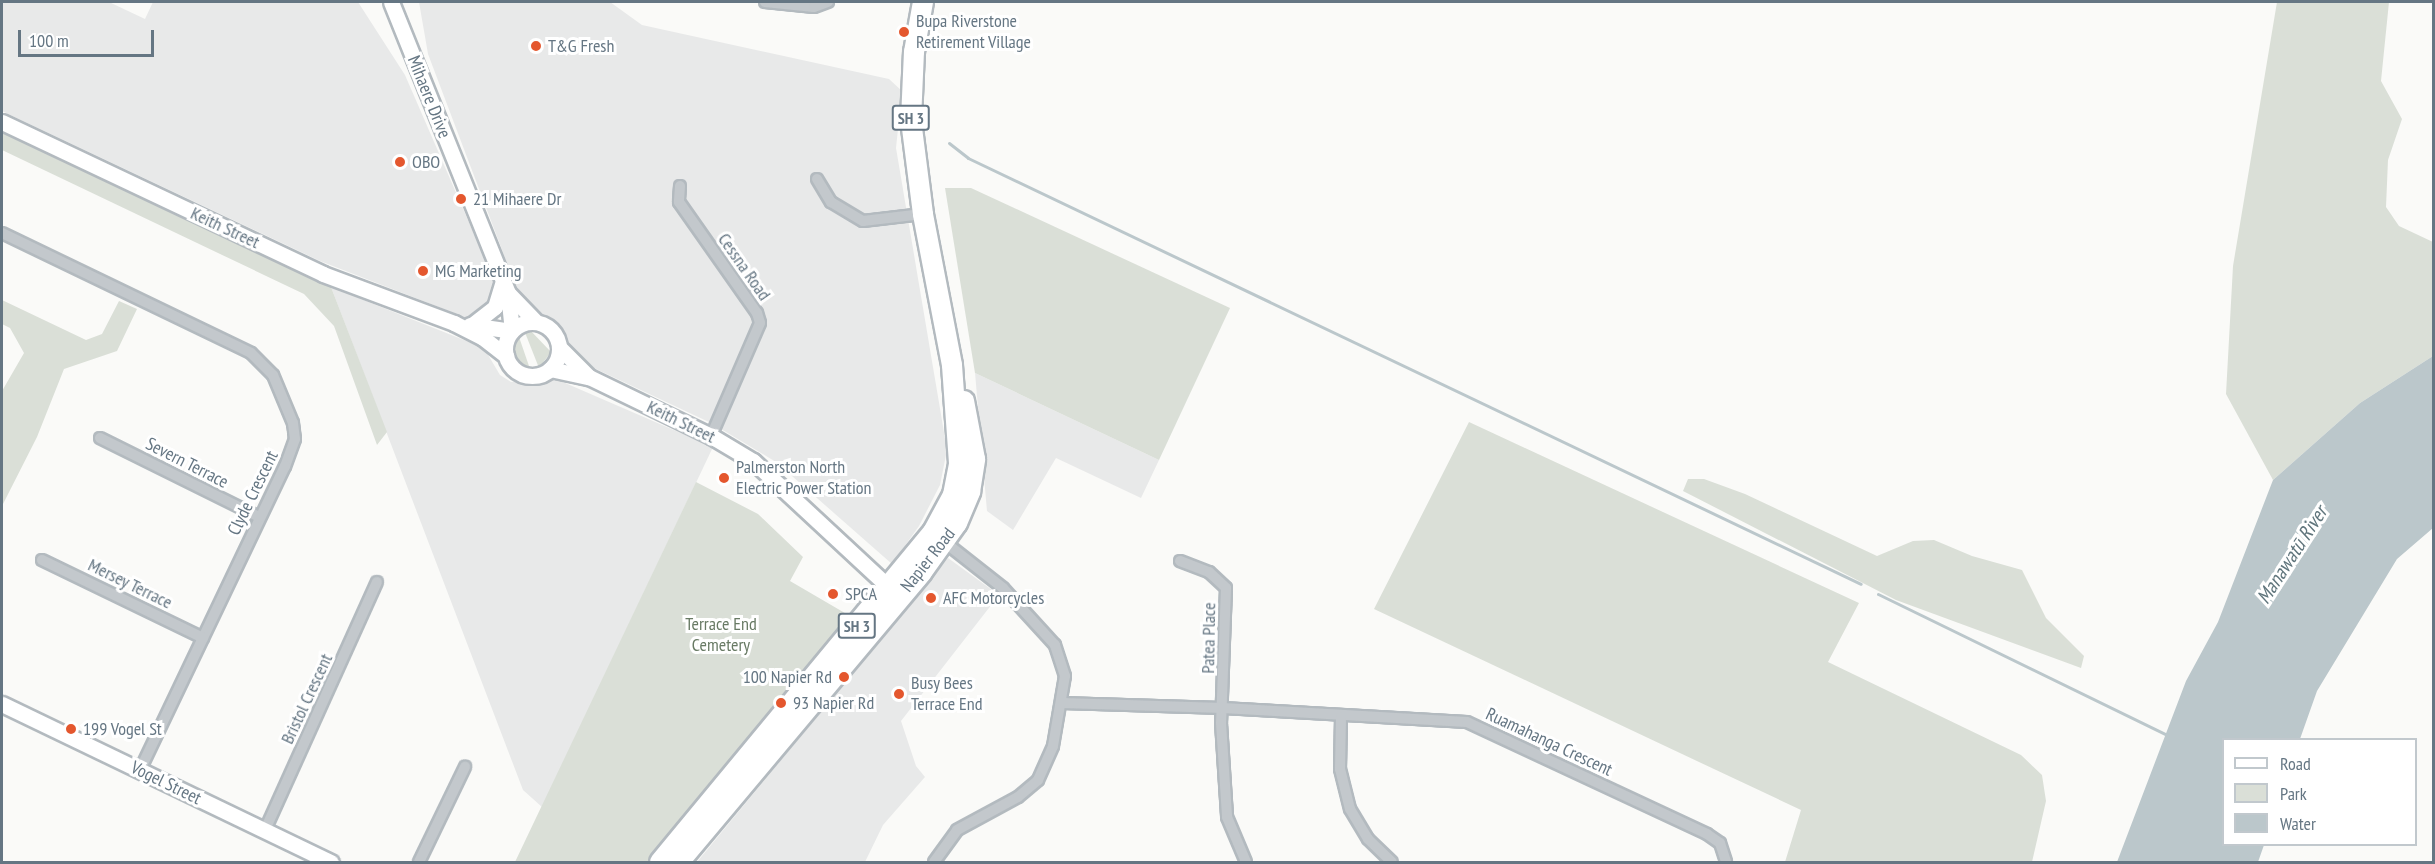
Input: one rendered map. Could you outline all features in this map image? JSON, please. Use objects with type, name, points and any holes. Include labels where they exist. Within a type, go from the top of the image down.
[{"type":"highway","name":"Napier Road","points":[[660,862],[698,828],[939,537],[958,477],[952,365],[923,214],[914,153],[911,81],[923,2]]},
{"type":"highway","name":"Napier Road","points":[[679,862],[698,828]]},
{"type":"main road","name":"Mihaere Drive","points":[[391,2],[508,292],[512,331]]},
{"type":"main road","name":"Keith Street","points":[[2,122],[323,274],[454,323],[482,337],[506,356]]},
{"type":"main road","points":[[472,325],[495,307],[502,278]]},
{"type":"main road","name":"Mihaere Drive","points":[[508,292],[536,322]]},
{"type":"main road","points":[[536,322],[549,328],[559,347],[550,369],[537,376],[522,374],[512,367],[506,356],[506,342],[512,331],[536,322]]},
{"type":"main road","name":"Keith Street","points":[[454,323],[512,331]]},
{"type":"main road","name":"Keith Street","points":[[559,347],[589,377]]},
{"type":"main road","name":"Keith Street","points":[[550,369],[589,377],[711,436],[770,475],[894,592]]},
{"type":"main road","name":"Vogel Street","points":[[2,704],[331,862]]},
{"type":"street","points":[[765,2],[814,7],[828,2]]},
{"type":"street","points":[[817,179],[831,202],[863,221],[923,214]]},
{"type":"street","name":"Cessna Road","points":[[680,186],[679,202],[758,314],[760,323],[711,436]]},
{"type":"street","name":"Clyde Crescent","points":[[2,233],[237,346],[260,360],[280,390],[295,440],[140,770]]},
{"type":"street","name":"Severn Terrace","points":[[100,438],[259,518]]},
{"type":"street","points":[[934,862],[957,830],[1018,797],[1038,780],[1050,757],[1062,703],[1064,666],[1055,645],[1003,588],[939,537]]},
{"type":"street","name":"Mersey Terrace","points":[[42,560],[202,638]]},
{"type":"street","name":"Patea Place","points":[[1180,561],[1209,572],[1226,588],[1223,708]]},
{"type":"street","name":"Bristol Crescent","points":[[265,830],[377,582]]},
{"type":"street","name":"Ruamahanga Crescent","points":[[1062,703],[1223,708],[1467,723],[1707,834],[1720,843],[1726,862]]},
{"type":"street","points":[[1223,708],[1227,817],[1246,862]]},
{"type":"street","points":[[1341,717],[1340,769],[1350,808],[1368,839],[1392,862]]},
{"type":"street","points":[[419,862],[465,767]]},
{"type":"shaded area","points":[[2,2],[109,2],[145,19],[153,2],[358,2],[405,75],[497,287],[492,305],[483,313],[467,318],[320,261],[2,111]]},
{"type":"shaded area","points":[[419,2],[610,2],[642,25],[889,79],[902,91],[896,148],[947,450],[940,485],[919,526],[892,564],[776,462],[711,423],[564,354],[524,308],[428,54]]},
{"type":"shaded area","points":[[331,287],[484,348],[500,375],[511,382],[549,376],[713,447],[542,807],[523,790]]},
{"type":"shaded area","points":[[975,373],[1159,460],[1141,498],[1056,458],[1013,530],[987,511]]},
{"type":"shaded area","points":[[948,558],[999,595],[901,721],[916,766],[925,777],[883,825],[865,862],[697,862]]},
{"type":"green space","points":[[2277,2],[2389,2],[2381,81],[2402,119],[2388,160],[2386,207],[2399,226],[2433,242],[2433,356],[2360,403],[2273,480],[2226,394],[2233,266]]},
{"type":"green space","points":[[2,132],[331,287],[387,432],[377,445],[334,326],[304,294],[2,150]]},
{"type":"green space","points":[[945,188],[971,188],[1230,308],[1159,460],[975,373]]},
{"type":"green space","points":[[2,300],[86,340],[102,334],[119,301],[137,309],[117,351],[64,369],[37,437],[2,506],[2,391],[24,353],[10,328],[2,324]]},
{"type":"green space","points":[[529,329],[551,352],[539,368],[524,330]]},
{"type":"green space","points":[[518,334],[530,369],[522,367],[512,354]]},
{"type":"green space","points":[[1469,422],[1859,603],[1828,662],[2021,755],[2042,775],[2046,801],[2032,862],[1785,862],[1801,810],[1374,609]]},
{"type":"green space","points":[[1688,479],[1704,479],[1745,494],[1877,556],[1913,541],[1934,540],[1972,556],[2022,570],[2046,618],[2084,656],[2081,668],[1896,600],[1683,491]]},
{"type":"green space","name":"Terrace End Cemetery","points":[[696,482],[758,514],[803,557],[790,581],[850,616],[648,862],[515,862]]},
{"type":"water","name":"Manawatū River","points":[[2433,356],[2433,528],[2397,559],[2317,691],[2300,738],[2222,738],[2222,846],[2264,846],[2258,862],[2117,862],[2186,681],[2218,622],[2273,480],[2360,403]]},
{"type":"waterway","points":[[949,143],[968,158],[1861,584]]},
{"type":"waterway","points":[[1878,594],[2167,735]]},
{"type":"place","name":"Bupa Riverstone Retirement Village","points":[[904,32]]},
{"type":"place","name":"T&G Fresh","points":[[536,46]]},
{"type":"place","name":"OBO","points":[[400,162]]},
{"type":"place","name":"21 Mihaere Dr","points":[[461,199]]},
{"type":"place","name":"MG Marketing","points":[[423,271]]},
{"type":"place","name":"Palmerston North Electric Power Station","points":[[724,478]]},
{"type":"place","name":"SPCA","points":[[833,594]]},
{"type":"place","name":"AFC Motorcycles","points":[[931,598]]},
{"type":"place","name":"100 Napier Rd","points":[[844,677]]},
{"type":"place","name":"Busy Bees Terrace End","points":[[899,694]]},
{"type":"place","name":"93 Napier Rd","points":[[781,703]]},
{"type":"place","name":"199 Vogel St","points":[[71,729]]}]
